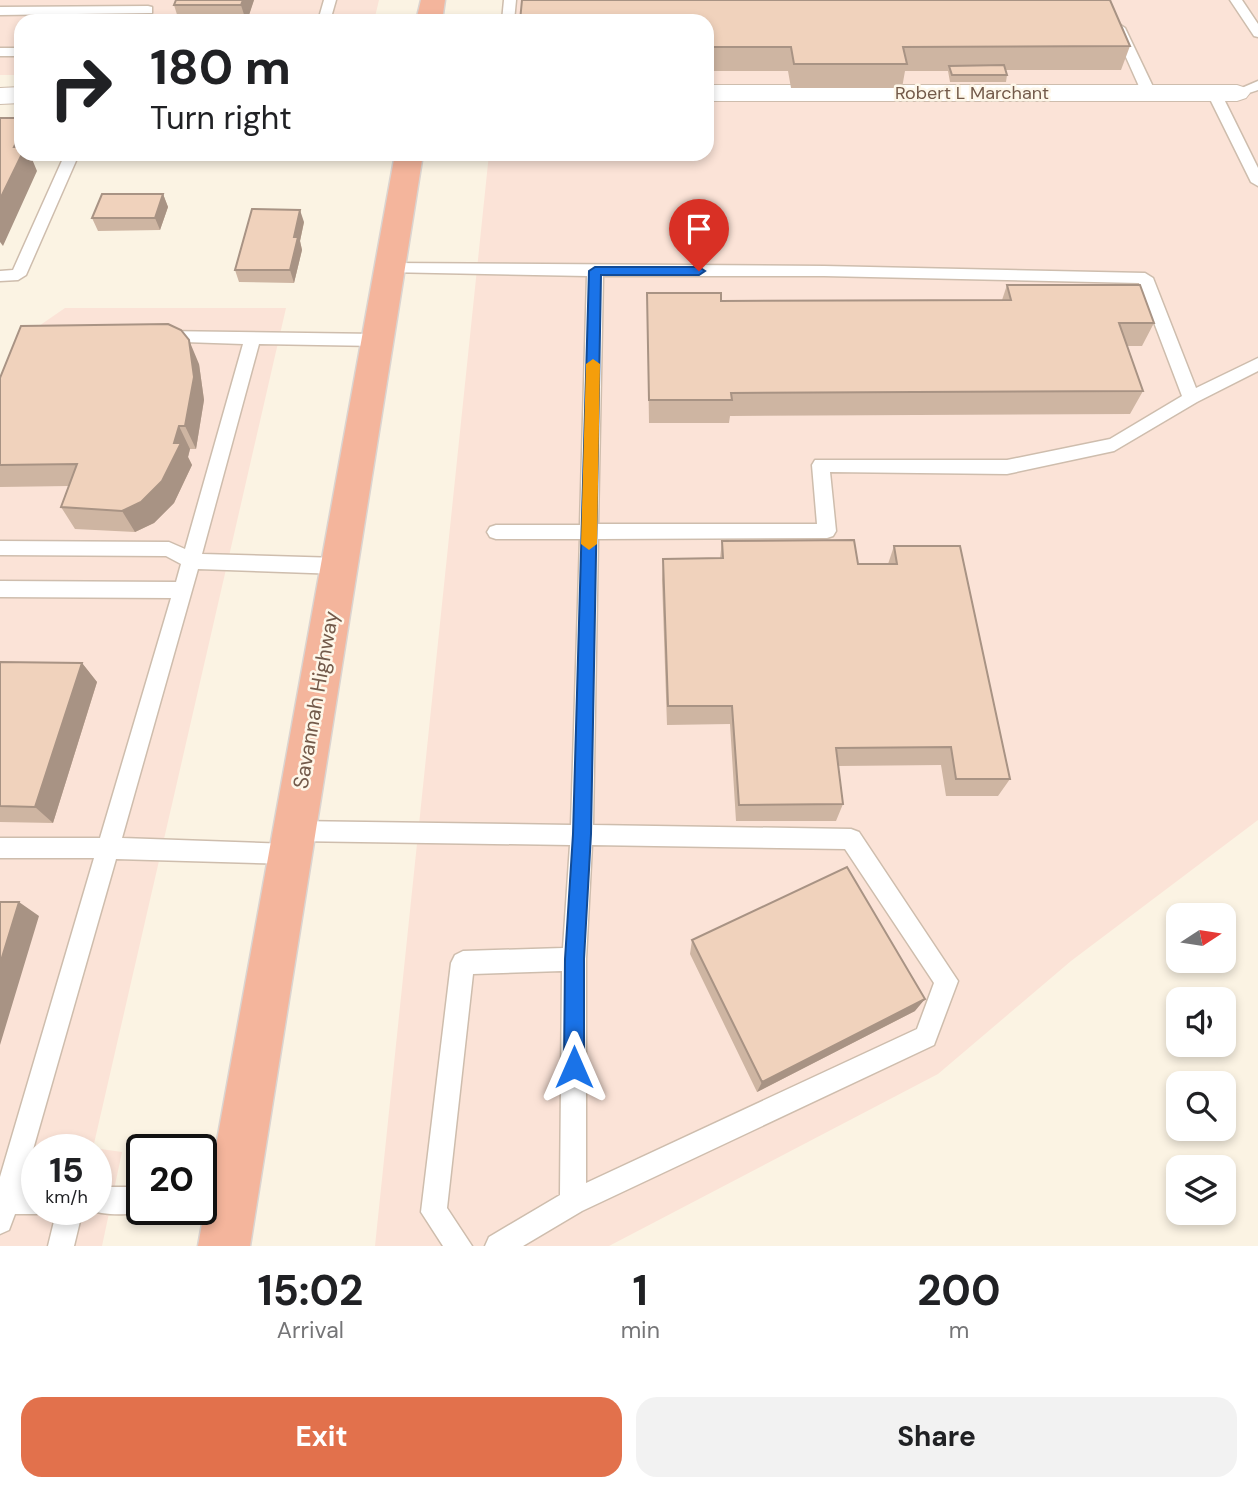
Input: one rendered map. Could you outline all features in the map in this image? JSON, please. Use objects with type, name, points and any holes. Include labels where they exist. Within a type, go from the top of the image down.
[{"type":"highway","name":"Savannah Highway","points":[[224,1246],[222,1199],[292,842],[408,161]]},
{"type":"street","name":"Robert L Marchant","points":[[714,93],[1149,93],[1236,90]]},
{"type":"lane","points":[[1236,0],[1258,33]]},
{"type":"lane","points":[[8,7],[98,5],[148,10]]},
{"type":"lane","points":[[1114,17],[1149,93]]},
{"type":"lane","points":[[1236,90],[1258,181]]},
{"type":"lane","points":[[0,276],[18,275],[69,161]]},
{"type":"lane","points":[[390,268],[824,271],[1145,278],[1191,398]]},
{"type":"lane","points":[[573,1202],[574,959],[582,834],[595,271]]},
{"type":"lane","points":[[146,337],[377,340]]},
{"type":"lane","points":[[3,1211],[183,590],[252,339]]},
{"type":"lane","points":[[496,532],[827,531],[821,465],[1007,467],[1114,445],[1191,398],[1258,363]]},
{"type":"lane","points":[[0,548],[169,549],[191,561],[339,566]]},
{"type":"lane","points":[[0,590],[183,590]]},
{"type":"lane","points":[[0,848],[108,848],[582,834],[851,839],[946,981],[926,1037],[573,1202],[498,1246]]},
{"type":"lane","points":[[459,1246],[434,1212],[463,963],[574,959]]},
{"type":"lane","points":[[3,1211],[21,1206]]},
{"type":"lane","points":[[61,1246],[66,1225]]},
{"type":"shaded area","points":[[0,0],[379,0],[376,14],[14,14],[14,75],[0,75]]},
{"type":"shaded area","points":[[505,0],[1258,0],[1258,820],[1071,961],[938,1074],[609,1246],[375,1246],[488,161],[714,161],[714,14],[504,14]]},
{"type":"shaded area","points":[[65,308],[286,308],[96,1134],[21,1134],[21,1225],[106,1225],[102,1246],[0,1246],[0,416],[36,328]]},
{"type":"shaded area","points":[[112,1151],[122,1152],[112,1199]]},
{"type":"building","points":[[176,0],[243,0],[241,5],[174,5]]},
{"type":"building","points":[[522,0],[1110,0],[1130,46],[903,47],[907,64],[794,64],[791,47],[714,47],[714,14],[521,14]]},
{"type":"building","points":[[1004,65],[1007,75],[952,75],[949,66]]},
{"type":"building","points":[[0,118],[14,118],[14,161],[19,161],[0,199]]},
{"type":"building","points":[[102,194],[163,194],[155,218],[92,218]]},
{"type":"building","points":[[252,209],[300,210],[294,237],[298,237],[290,270],[235,270]]},
{"type":"building","points":[[1007,285],[1140,285],[1154,323],[1119,323],[1143,391],[731,393],[732,400],[649,400],[647,293],[721,293],[721,301],[1011,300]]},
{"type":"building","points":[[168,324],[181,330],[189,340],[194,377],[185,426],[179,426],[174,443],[181,443],[162,481],[141,502],[122,511],[61,507],[77,464],[0,465],[0,378],[21,326]]},
{"type":"building","points":[[854,540],[858,564],[897,564],[894,546],[960,546],[1010,779],[956,779],[951,747],[836,748],[843,804],[739,805],[732,706],[668,706],[663,559],[723,558],[722,541]]},
{"type":"building","points":[[0,662],[82,663],[35,807],[0,806]]},
{"type":"building","points":[[847,867],[925,999],[762,1082],[692,940]]},
{"type":"building","points":[[0,902],[19,902],[0,964]]},
{"type":"slow traffic","points":[[589,544],[593,364]]},
{"type":"route","points":[[574,1067],[574,959],[582,834],[595,271],[699,271]]}]
